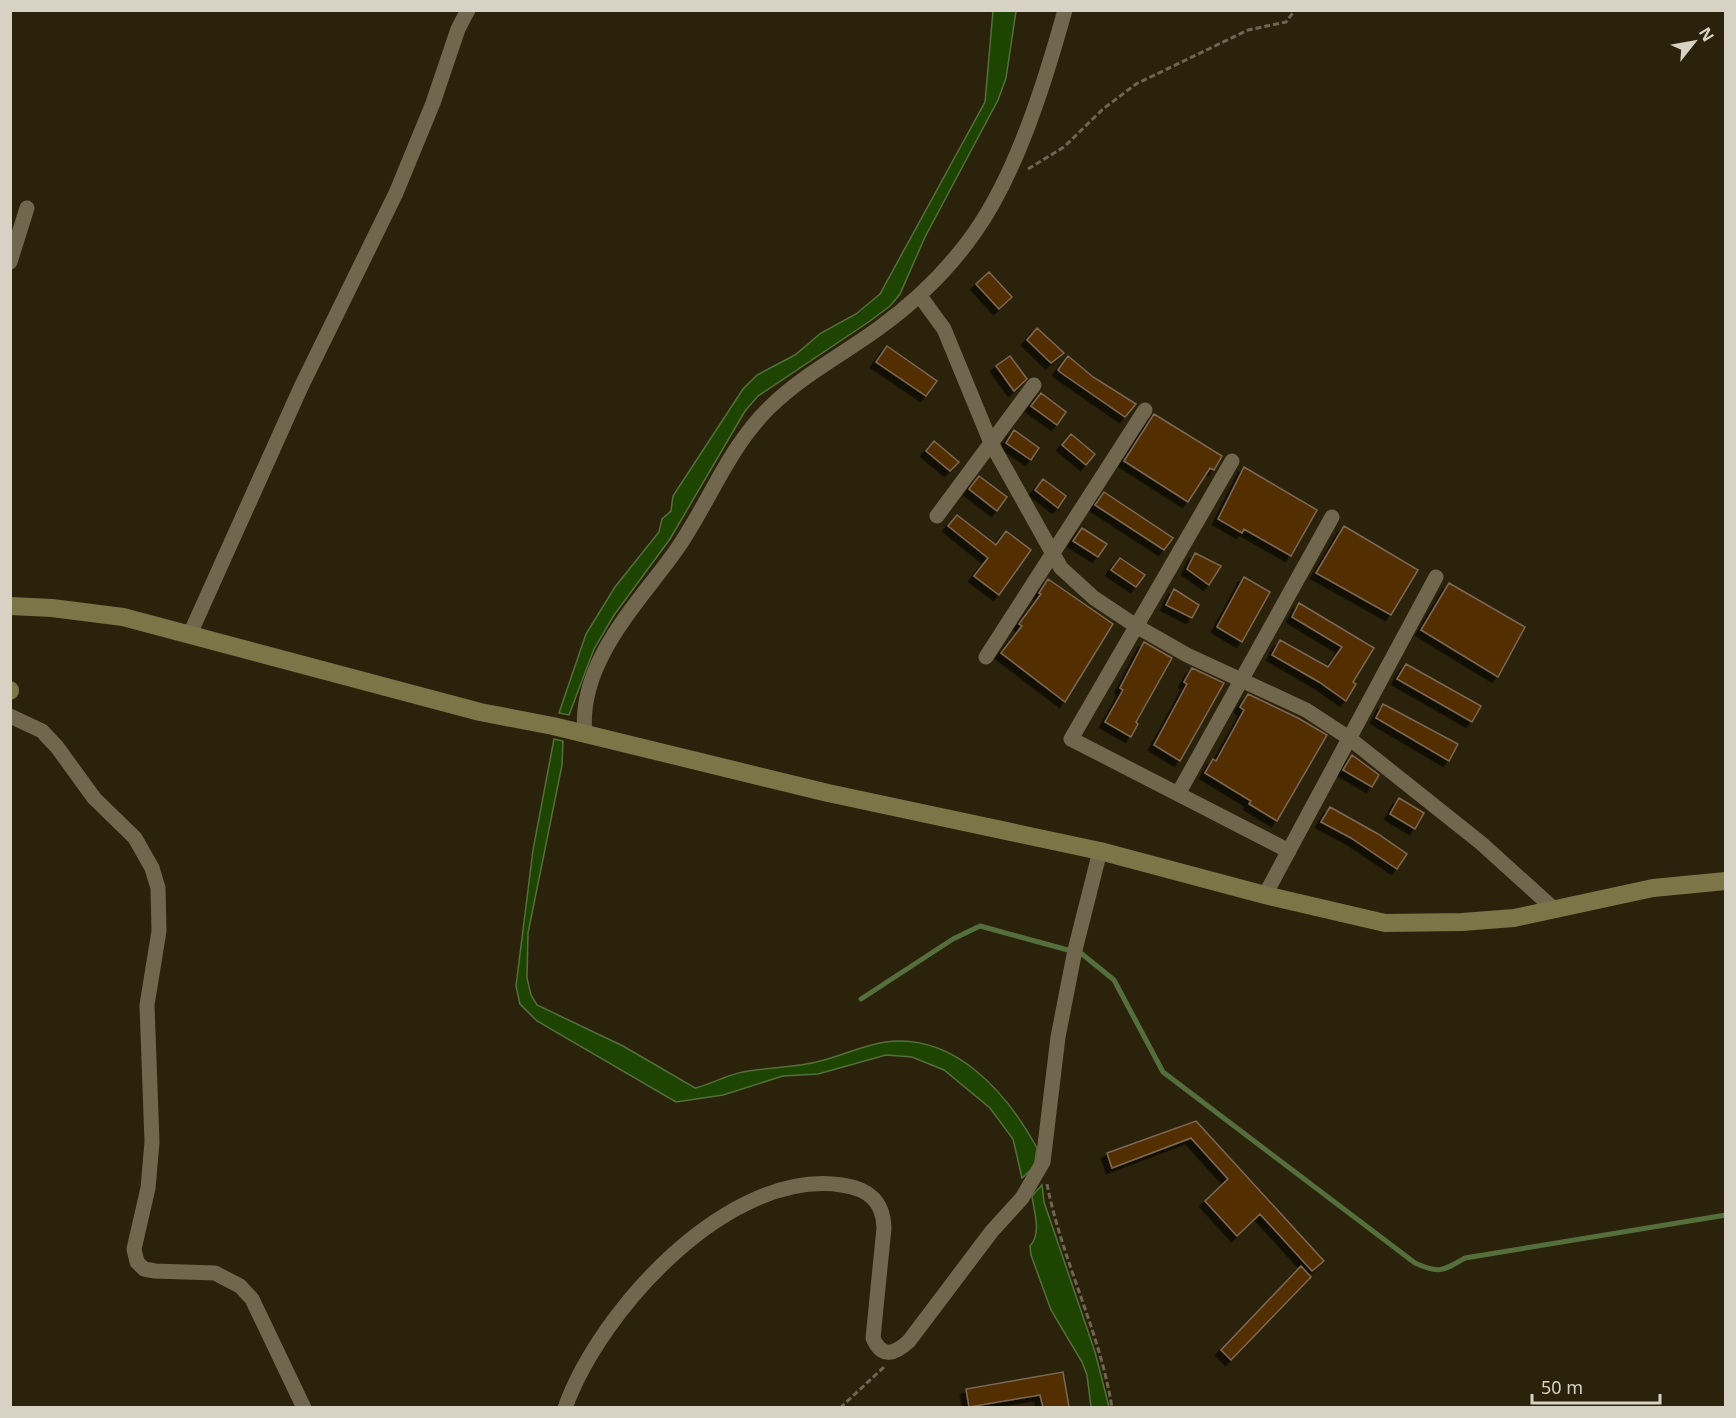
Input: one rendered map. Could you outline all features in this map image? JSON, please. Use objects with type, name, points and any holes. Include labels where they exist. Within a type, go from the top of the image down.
[{"type":"street","points":[[190,634],[301,387],[396,194],[433,103],[458,29],[468,10]]},
{"type":"street","points":[[579,733],[582,714],[604,651],[635,603],[677,549],[744,437],[770,407],[787,392],[920,296],[975,232],[1007,178],[1065,10]]},
{"type":"street","points":[[10,262],[27,208]]},
{"type":"street","points":[[920,296],[944,329],[991,443],[1061,568],[1094,598],[1136,626],[1306,711],[1349,738],[1481,843],[1555,910]]},
{"type":"street","points":[[937,516],[1034,385]]},
{"type":"street","points":[[986,657],[1145,410]]},
{"type":"street","points":[[1232,461],[1071,739],[1289,851]]},
{"type":"street","points":[[1179,794],[1332,517]]},
{"type":"street","points":[[1265,896],[1436,577]]},
{"type":"street","points":[[10,606],[100,613],[190,634],[452,705],[553,726],[828,793],[1100,851],[1356,918],[1406,924],[1514,918],[1653,888],[1725,881]]},
{"type":"street","points":[[10,716],[42,731],[57,747],[94,798],[135,838],[152,868],[158,888],[159,931],[147,1005],[152,1142],[148,1188],[134,1249],[137,1263],[144,1269],[155,1272],[215,1273],[240,1286],[252,1299],[304,1407]]},
{"type":"street","points":[[565,1407],[584,1365],[613,1321],[642,1286],[675,1252],[734,1210],[771,1192],[803,1184],[851,1186],[865,1191],[877,1200],[884,1215],[884,1228],[873,1338],[882,1350],[893,1354],[909,1341],[992,1231],[1022,1198],[1043,1162],[1058,1037],[1075,950],[1100,851]]},
{"type":"path","points":[[1007,178],[1036,165],[1064,147],[1103,109],[1136,84],[1239,33],[1286,22],[1295,10]]},
{"type":"path","points":[[1043,1162],[1059,1227],[1102,1360],[1112,1407]]},
{"type":"path","points":[[840,1407],[889,1363],[893,1354]]},
{"type":"shaded area","points":[[993,11],[1016,11],[1006,78],[998,100],[925,237],[900,294],[890,306],[870,321],[758,396],[745,411],[670,539],[614,615],[594,649],[569,715],[559,713],[586,634],[615,587],[659,532],[662,519],[671,511],[673,496],[743,389],[757,375],[795,355],[821,333],[856,314],[880,294],[985,102]]},
{"type":"shaded area","points":[[554,739],[563,741],[562,765],[528,933],[527,978],[531,995],[537,1005],[623,1046],[695,1088],[737,1073],[811,1063],[886,1042],[911,1042],[934,1047],[956,1057],[976,1071],[1010,1107],[1037,1148],[1034,1167],[1022,1178],[1013,1139],[990,1108],[944,1070],[912,1057],[886,1055],[818,1074],[783,1076],[723,1095],[676,1102],[537,1021],[520,1004],[516,986],[533,850]]},
{"type":"shaded area","points":[[1042,1185],[1044,1202],[1095,1352],[1109,1407],[1091,1407],[1087,1375],[1082,1362],[1051,1310],[1031,1255],[1030,1246],[1036,1235],[1032,1196]]},
{"type":"building","points":[[989,272],[1012,297],[999,309],[976,284]]},
{"type":"building","points":[[1037,328],[1064,353],[1051,363],[1027,340]]},
{"type":"building","points":[[887,346],[937,381],[926,396],[876,362]]},
{"type":"building","points":[[1010,356],[1027,379],[1014,391],[996,366]]},
{"type":"building","points":[[1068,356],[1093,377],[1136,404],[1125,417],[1058,370]]},
{"type":"building","points":[[1041,393],[1066,412],[1057,425],[1031,406]]},
{"type":"building","points":[[1154,414],[1222,456],[1214,470],[1210,468],[1188,502],[1124,461]]},
{"type":"building","points":[[1014,430],[1039,448],[1031,460],[1006,443]]},
{"type":"building","points":[[1071,434],[1095,454],[1086,465],[1062,445]]},
{"type":"building","points":[[934,441],[959,462],[950,471],[926,451]]},
{"type":"building","points":[[1244,467],[1317,510],[1291,556],[1244,529],[1242,533],[1218,519]]},
{"type":"building","points":[[979,476],[1007,497],[997,511],[969,489]]},
{"type":"building","points":[[1043,479],[1066,496],[1058,508],[1035,490]]},
{"type":"building","points":[[1104,492],[1173,538],[1164,550],[1095,505]]},
{"type":"building","points":[[957,515],[996,545],[1006,531],[1031,550],[999,595],[974,576],[988,558],[948,526]]},
{"type":"building","points":[[1344,526],[1418,570],[1391,615],[1316,573]]},
{"type":"building","points":[[1082,528],[1107,544],[1098,557],[1073,541]]},
{"type":"building","points":[[1195,553],[1221,566],[1209,585],[1187,569]]},
{"type":"building","points":[[1120,558],[1145,575],[1136,587],[1111,570]]},
{"type":"building","points":[[1244,577],[1270,592],[1242,642],[1217,627]]},
{"type":"building","points":[[1048,579],[1113,624],[1065,702],[1001,653],[1022,626],[1019,624],[1041,594],[1039,593]]},
{"type":"building","points":[[1449,583],[1525,627],[1498,677],[1421,630]]},
{"type":"building","points":[[1174,589],[1199,605],[1192,618],[1166,605]]},
{"type":"building","points":[[1299,603],[1374,648],[1353,682],[1356,684],[1346,701],[1319,682],[1272,655],[1280,640],[1328,667],[1342,647],[1292,617]]},
{"type":"building","points":[[1144,642],[1172,658],[1136,722],[1138,724],[1131,737],[1105,722],[1123,690],[1120,688]]},
{"type":"building","points":[[1406,664],[1481,706],[1472,722],[1397,679]]},
{"type":"building","points":[[1192,668],[1224,683],[1180,761],[1154,745],[1187,684],[1184,682]]},
{"type":"building","points":[[1248,694],[1327,735],[1277,821],[1249,804],[1251,801],[1205,773],[1213,759],[1216,761],[1244,710],[1240,707]]},
{"type":"building","points":[[1383,704],[1458,744],[1449,761],[1376,718]]},
{"type":"building","points":[[1352,755],[1379,775],[1372,787],[1343,770]]},
{"type":"building","points":[[1399,798],[1424,813],[1415,829],[1390,814]]},
{"type":"building","points":[[1330,807],[1378,834],[1407,854],[1397,869],[1351,838],[1321,822]]},
{"type":"building","points":[[1196,1121],[1324,1261],[1312,1271],[1260,1214],[1237,1236],[1205,1201],[1228,1179],[1191,1138],[1112,1168],[1107,1153]]},
{"type":"building","points":[[1301,1266],[1311,1277],[1231,1360],[1221,1350]]},
{"type":"building","points":[[1063,1372],[1069,1407],[1043,1407],[1040,1395],[969,1407],[966,1389]]},
{"type":"waterway","points":[[861,999],[953,939],[980,926],[1068,950]]},
{"type":"waterway","points":[[1082,954],[1114,980],[1163,1072],[1415,1263],[1430,1269],[1441,1270],[1465,1258],[1726,1215]]}]
